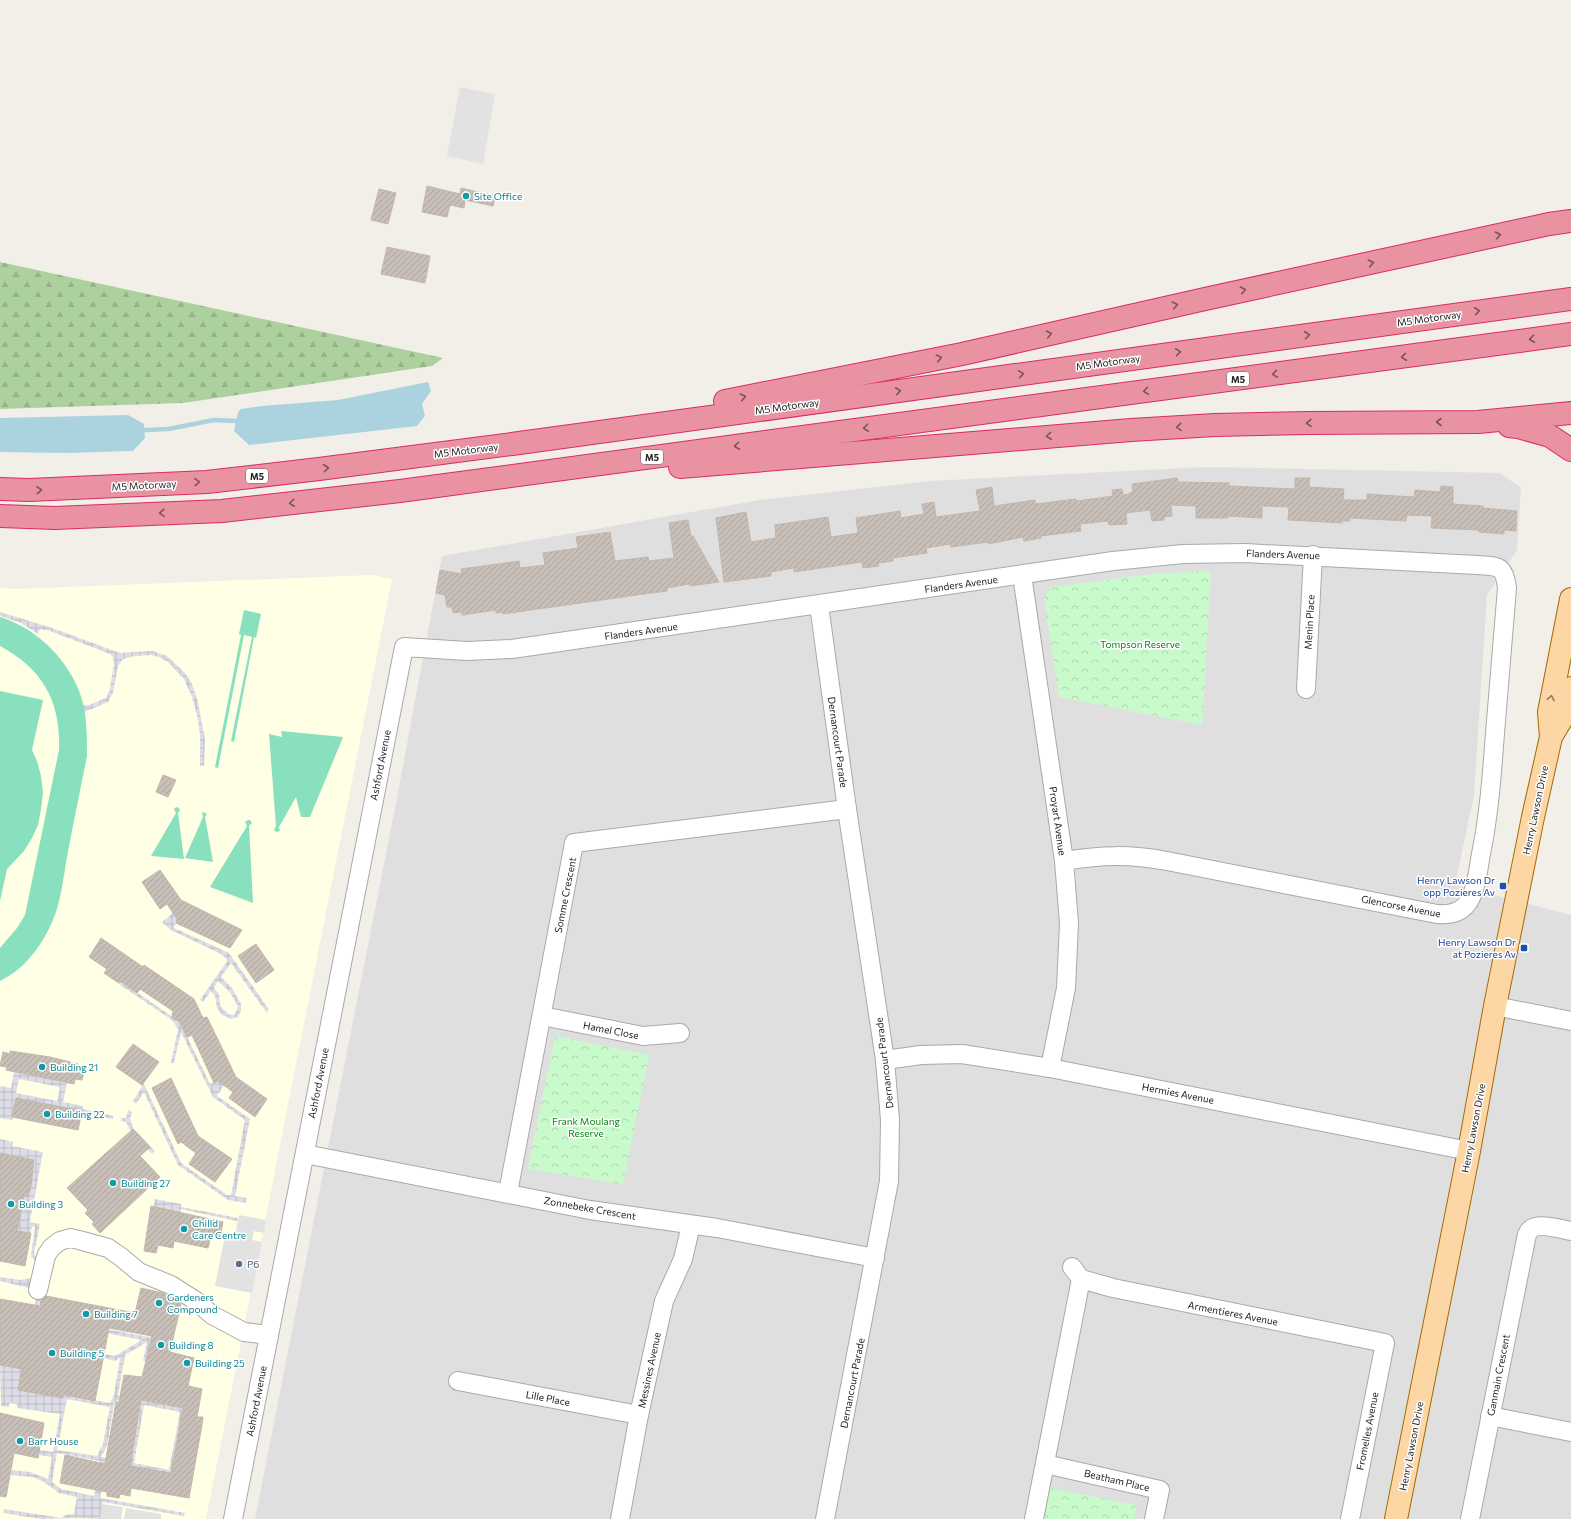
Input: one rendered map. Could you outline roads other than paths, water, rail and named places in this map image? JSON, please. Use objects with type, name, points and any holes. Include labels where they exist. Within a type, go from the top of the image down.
[{"type":"highway","points":[[1549,224],[1571,215]]},
{"type":"highway","points":[[512,444],[902,366],[1549,224],[1571,221]]},
{"type":"highway","name":"M5 Motorway","points":[[0,489],[29,490],[207,482],[512,444],[1571,298]]},
{"type":"highway","name":"M5","points":[[0,516],[55,518],[222,511],[400,491],[1571,334]]},
{"type":"highway","points":[[400,491],[1138,429],[1294,423],[1478,422],[1571,413]]},
{"type":"highway","points":[[1478,422],[1518,427],[1550,436],[1571,450]]},
{"type":"main road","name":"Henry Lawson Drive","points":[[1551,737],[1548,712],[1571,599]]},
{"type":"main road","name":"Henry Lawson Drive","points":[[1396,1519],[1469,1151],[1495,1006],[1531,824],[1551,737],[1564,715],[1571,688]]},
{"type":"street","name":"Flanders Avenue","points":[[404,647],[467,651],[512,649],[1113,561],[1183,554],[1245,553],[1313,555],[1494,566],[1505,574],[1507,588]]},
{"type":"street","name":"Menin Place","points":[[1306,690],[1313,555]]},
{"type":"street","name":"Proyart Avenue","points":[[1022,575],[1064,861],[1070,923],[1066,988],[1050,1068]]},
{"type":"street","name":"Glencorse Avenue","points":[[1064,861],[1105,856],[1133,856],[1168,861],[1437,914],[1446,915],[1455,913],[1463,908],[1469,901],[1473,892],[1484,839],[1492,770],[1507,588]]},
{"type":"street","name":"Dernancourt Parade","points":[[820,604],[847,809],[885,1060],[890,1120],[889,1181],[825,1519]]},
{"type":"street","name":"Ashford Avenue","points":[[233,1519],[404,647]]},
{"type":"street","name":"Somme Crescent","points":[[508,1193],[574,843],[847,809]]},
{"type":"street","points":[[1495,1006],[1571,1021]]},
{"type":"street","name":"Hamel Close","points":[[542,1016],[643,1036],[680,1034]]},
{"type":"street","name":"Hermies Avenue","points":[[885,1060],[922,1055],[962,1054],[1050,1068],[1469,1151]]},
{"type":"street","name":"Zonnebeke Crescent","points":[[305,1154],[590,1210],[718,1228],[875,1258]]},
{"type":"street","name":"Messines Avenue","points":[[620,1519],[639,1415],[664,1302],[683,1259],[691,1225]]},
{"type":"street","name":"Ganmain Crescent","points":[[1470,1519],[1522,1253],[1528,1232],[1530,1229],[1539,1227],[1571,1230]]},
{"type":"street","points":[[38,1290],[47,1254],[52,1247],[60,1241],[70,1238],[108,1248],[121,1256],[139,1272],[171,1285],[196,1301],[212,1315],[244,1332],[269,1335]]},
{"type":"street","name":"Armentieres Avenue","points":[[1034,1519],[1045,1464],[1077,1273],[1112,1288],[1385,1343]]},
{"type":"street","name":"Fromelles Avenue","points":[[1350,1519],[1385,1343]]},
{"type":"street","name":"Lille Place","points":[[458,1382],[639,1415]]},
{"type":"street","points":[[1490,1416],[1571,1432]]},
{"type":"street","name":"Beatham Place","points":[[1045,1464],[1160,1490],[1154,1519]]},
{"type":"water","points":[[428,382],[431,391],[422,404],[425,416],[417,426],[249,445],[234,431],[238,412],[241,409],[338,400]]},
{"type":"water","points":[[128,415],[144,424],[145,438],[133,451],[66,453],[0,452],[0,418]]},
{"type":"waterway","points":[[145,430],[168,429],[214,420],[236,421]]},
{"type":"place","name":"Site Office","points":[[466,196]]},
{"type":"place","name":"Henry Lawson Dr opp Pozieres Av","points":[[1503,886]]},
{"type":"place","name":"Henry Lawson Dr at Pozieres Av","points":[[1524,948]]},
{"type":"place","name":"Building 21","points":[[42,1067]]},
{"type":"place","name":"Building 22","points":[[47,1114]]},
{"type":"place","name":"Building 27","points":[[113,1183]]},
{"type":"place","name":"Building 3","points":[[11,1204]]},
{"type":"place","name":"Chilld Care Centre","points":[[184,1229]]},
{"type":"place","name":"P6","points":[[239,1264]]},
{"type":"place","name":"Gardeners Compound","points":[[159,1303]]},
{"type":"place","name":"Building 7","points":[[86,1314]]},
{"type":"place","name":"Building 8","points":[[161,1345]]},
{"type":"place","name":"Building 5","points":[[52,1353]]},
{"type":"place","name":"Building 25","points":[[187,1363]]},
{"type":"place","name":"Barr House","points":[[20,1441]]},
{"type":"park label","name":"Tompson Reserve","points":[[1140,644]]},
{"type":"park label","name":"Frank Moulang Reserve","points":[[586,1126]]}]
